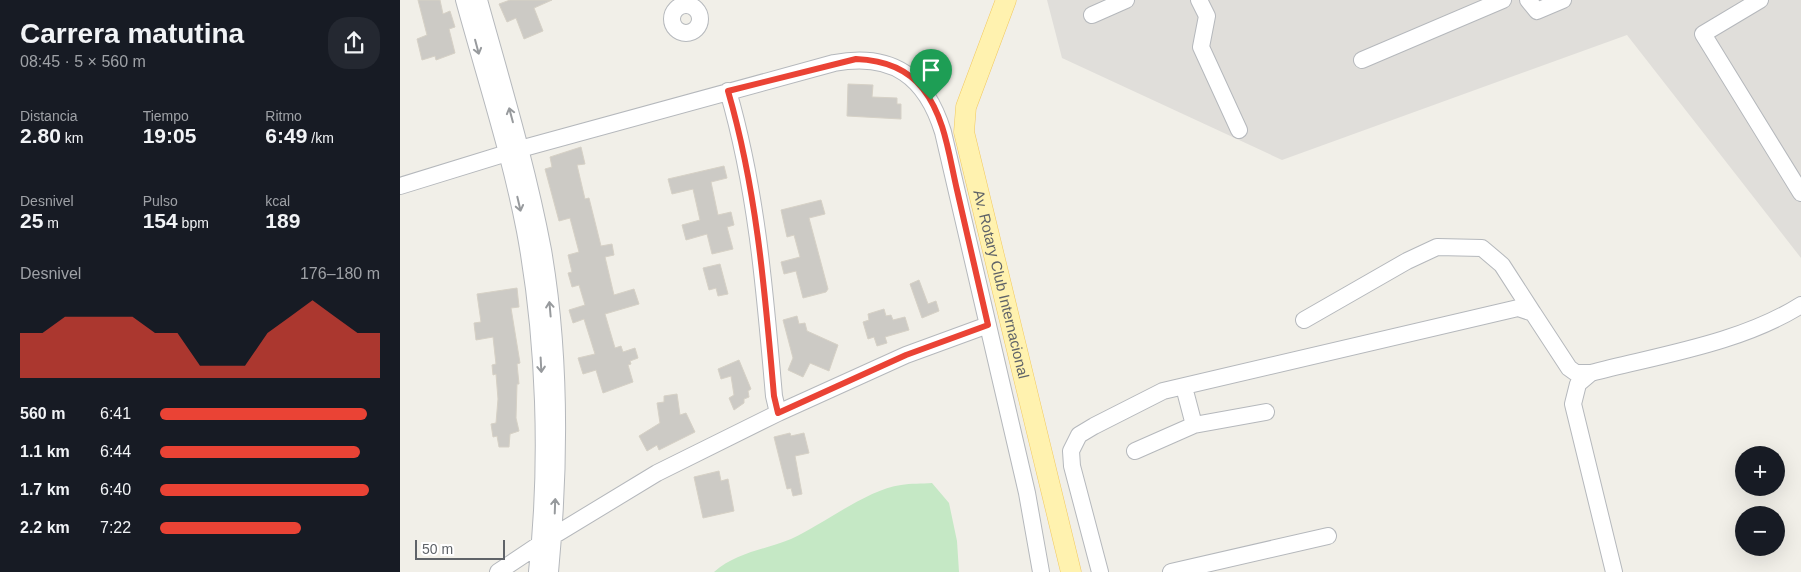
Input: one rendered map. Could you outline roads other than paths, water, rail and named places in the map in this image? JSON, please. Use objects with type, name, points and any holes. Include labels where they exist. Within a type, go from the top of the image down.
[{"type":"main road","name":"Av. Rotary Club Internacional","points":[[1006,0],[966,107],[964,132],[1071,572]]},
{"type":"street","points":[[464,0],[513,151],[542,250],[553,336],[557,447],[547,540],[537,572]]},
{"type":"street","points":[[479,0],[513,151]]},
{"type":"street","points":[[1092,15],[1126,0]]},
{"type":"street","points":[[1200,0],[1207,16],[1201,47],[1239,130]]},
{"type":"street","points":[[1362,60],[1503,0]]},
{"type":"street","points":[[1528,0],[1537,11],[1564,0]]},
{"type":"street","points":[[1760,0],[1703,34],[1801,194]]},
{"type":"street","points":[[400,186],[513,151],[728,91],[856,59],[882,62],[900,70],[914,80],[931,100],[943,132],[1027,493],[1041,572]]},
{"type":"street","points":[[728,91],[737,120],[760,242],[774,396],[778,413]]},
{"type":"street","points":[[1304,320],[1407,261],[1437,247],[1482,248],[1502,265],[1569,368],[1576,373],[1591,373],[1750,332],[1776,320],[1801,305]]},
{"type":"street","points":[[1100,572],[1072,466],[1071,451],[1080,435],[1094,426],[1163,391],[1518,308],[1533,313]]},
{"type":"street","points":[[498,572],[657,473],[778,413],[920,349],[988,325]]},
{"type":"street","points":[[1591,373],[1578,384],[1573,404],[1614,572]]},
{"type":"street","points":[[1184,387],[1194,426]]},
{"type":"street","points":[[1135,451],[1194,426],[1266,412]]},
{"type":"street","points":[[1171,572],[1328,536]]},
{"type":"street","points":[[547,540],[550,572]]}]
